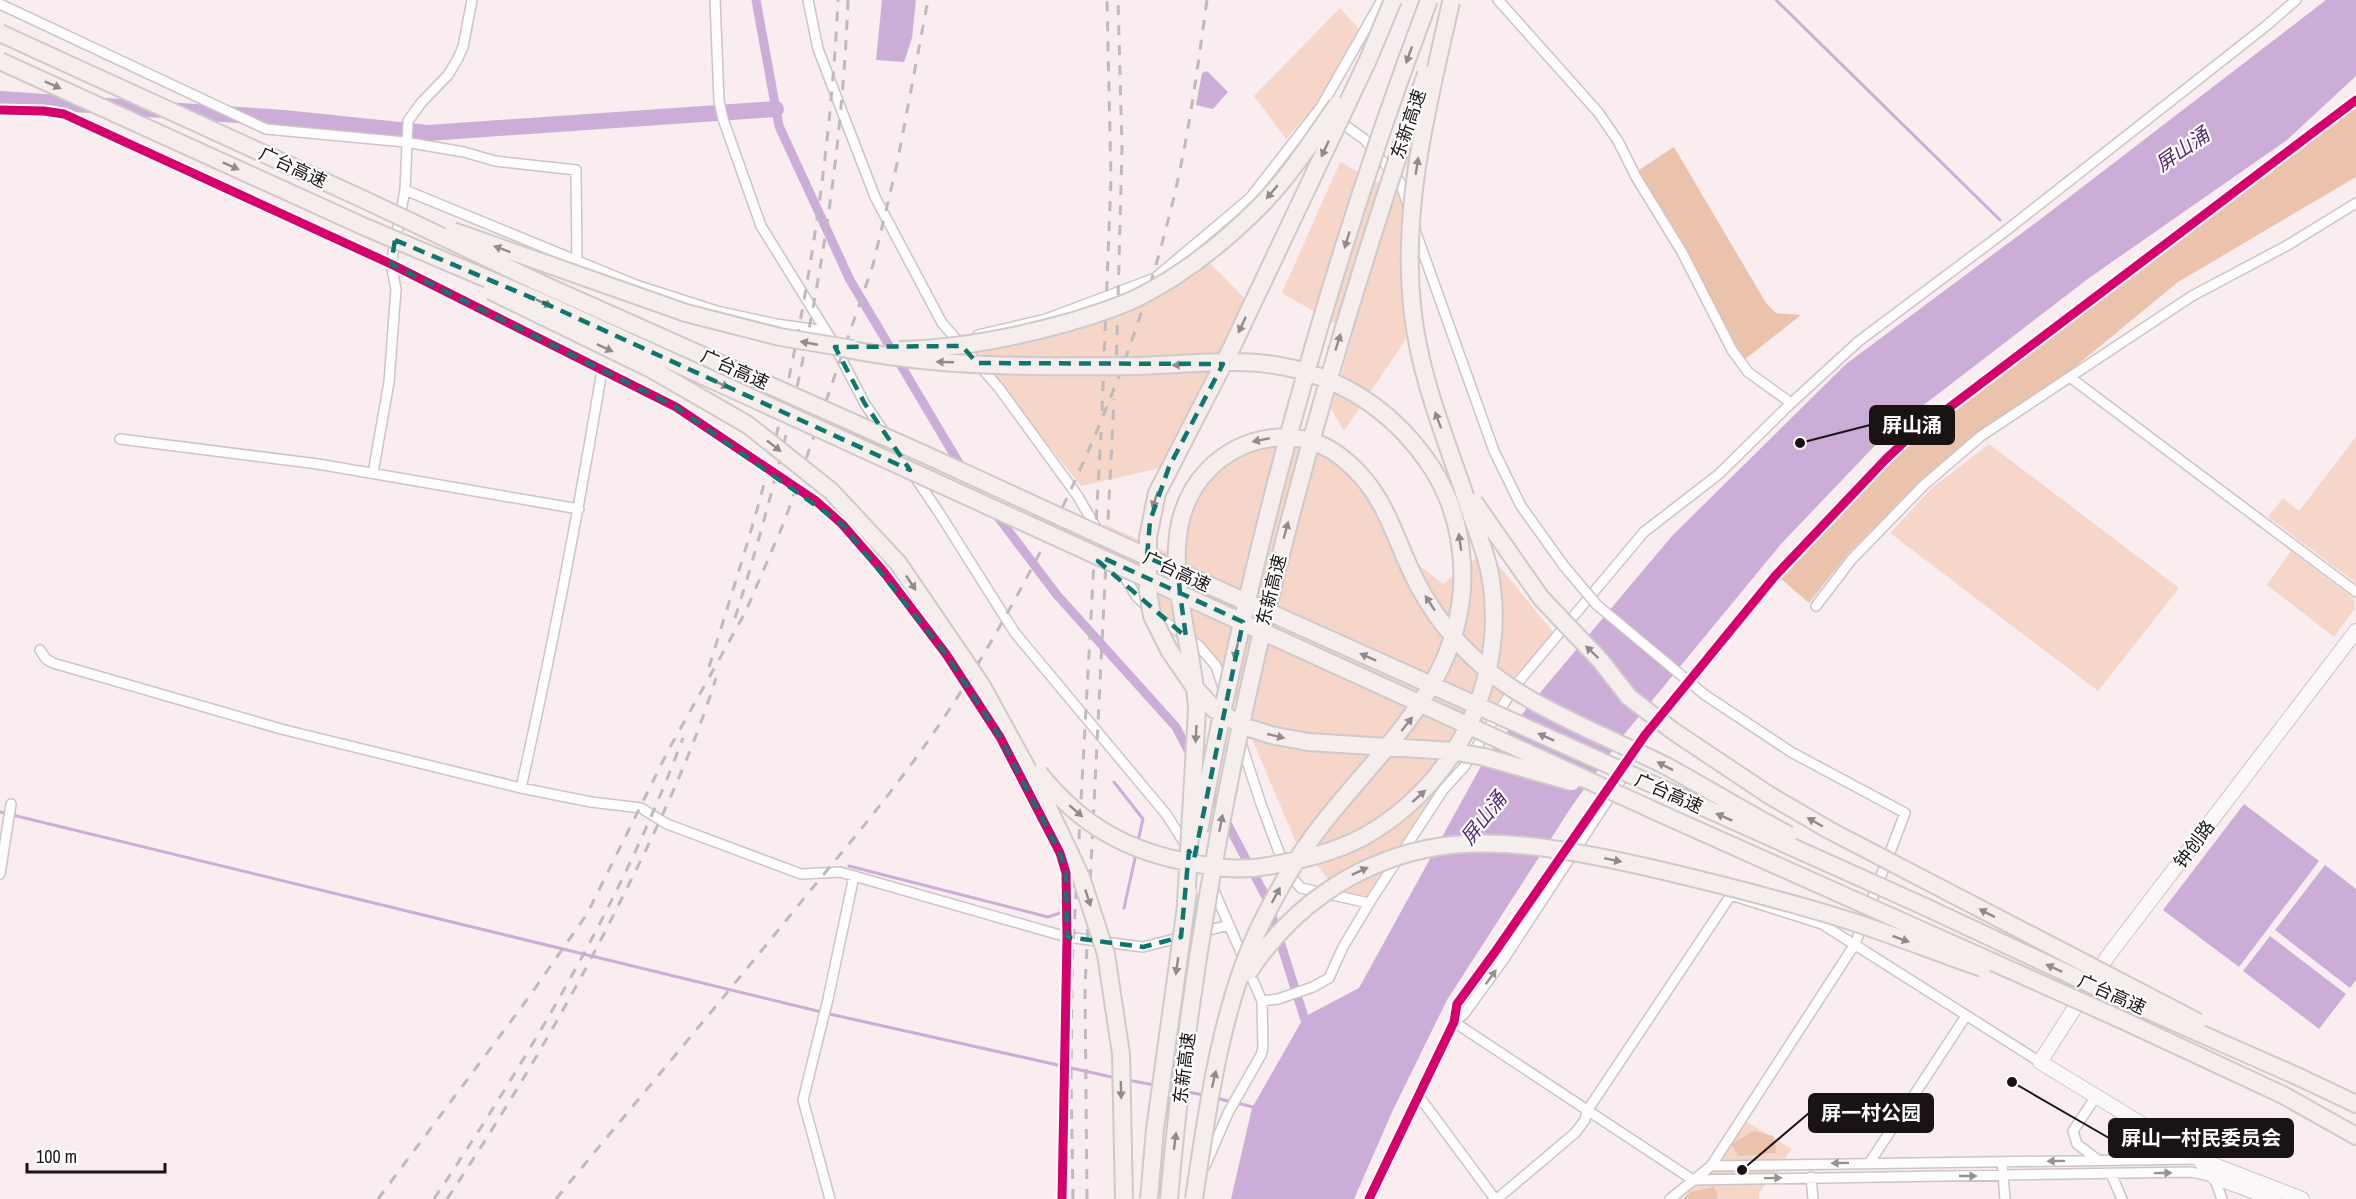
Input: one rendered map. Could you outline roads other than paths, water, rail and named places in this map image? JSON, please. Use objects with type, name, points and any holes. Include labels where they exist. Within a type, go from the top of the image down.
[{"type":"highway","points":[[1393,0],[1368,60],[1231,349],[1157,493],[1148,537],[1148,591],[1152,616],[1169,650],[1195,688],[1215,710],[1246,727],[1271,735],[1308,742],[1442,750],[1484,757],[1605,793],[1666,816]]},
{"type":"highway","name":"东新高速","points":[[1149,1199],[1155,1129],[1186,903],[1236,650],[1293,423],[1351,229],[1429,0]]},
{"type":"highway","points":[[1010,736],[1055,793],[1085,819],[1122,842],[1159,857],[1226,869],[1258,868],[1299,861],[1373,832],[1423,793],[1442,771],[1467,731],[1486,677],[1494,627],[1494,600],[1489,571],[1459,475],[1435,411],[1420,359],[1413,314],[1409,251],[1412,195],[1421,140],[1451,1]]},
{"type":"highway","name":"东新高速","points":[[1169,1199],[1196,971],[1221,822],[1257,650],[1294,499],[1344,322],[1374,225],[1451,1]]},
{"type":"highway","name":"广台高速","points":[[0,33],[365,200],[542,284],[928,456],[2356,1104]]},
{"type":"highway","points":[[842,348],[919,349],[989,342],[1082,318],[1147,292],[1192,264],[1236,229],[1263,203],[1286,177],[1368,60]]},
{"type":"highway","name":"广台高速","points":[[0,61],[365,226],[544,303],[1666,816],[2120,1019],[2356,1130]]},
{"type":"highway","points":[[365,200],[686,313],[770,335],[889,357],[933,362],[1096,366],[1245,363],[1289,368],[1334,382],[1374,405],[1409,437],[1436,474],[1452,508],[1462,556],[1462,600],[1449,653],[1433,685],[1410,719],[1323,824],[1292,868],[1256,935],[1234,1000],[1211,1090],[1192,1199]]},
{"type":"highway","points":[[365,226],[525,309],[653,370],[747,425],[831,491],[898,564],[981,686],[1046,803],[1081,877],[1106,954],[1121,1054],[1124,1199]]},
{"type":"highway","points":[[1186,903],[1197,710],[1196,684],[1180,593],[1178,555],[1181,516],[1188,497],[1199,479],[1233,449],[1254,441],[1297,436],[1328,448],[1364,479],[1378,500],[1418,585],[1430,604],[1477,662],[1500,680],[1569,719],[1667,767],[1747,813],[1919,904]]},
{"type":"highway","points":[[1459,475],[1494,533],[1541,597],[1600,660],[1629,697],[1673,731],[1768,795],[1829,830],[2093,966],[2299,1077],[2356,1098]]},
{"type":"highway","points":[[1234,1000],[1246,977],[1271,941],[1294,916],[1331,887],[1359,871],[1395,857],[1427,849],[1481,844],[1608,858],[1739,888],[1846,920],[2120,1019]]},
{"type":"highway","points":[[2283,1095],[2356,1136]]},
{"type":"street","points":[[373,473],[389,382],[396,289],[391,264],[405,190],[405,142],[408,121],[421,103],[448,75],[457,60],[463,47],[472,0]]},
{"type":"street","points":[[715,0],[719,101],[723,119],[761,226],[826,331],[865,404],[938,511],[1015,633],[1166,814],[1214,890],[1262,1001],[1261,1056],[1229,1111],[1192,1199]]},
{"type":"street","points":[[808,0],[818,49],[875,197],[942,323],[999,388],[1077,495],[1136,596],[1158,617],[1199,646],[1216,666],[1261,804],[1286,871],[1301,888],[1370,903]]},
{"type":"street","points":[[957,340],[1046,319],[1155,278],[1250,198],[1321,108],[1382,0]]},
{"type":"street","points":[[1498,0],[1598,112],[1618,141],[1636,177],[1682,252],[1732,350],[1748,372],[1791,403]]},
{"type":"street","points":[[1262,1001],[1278,999],[1313,987],[1325,982],[1333,974],[1343,947],[1370,903],[1443,790],[1464,766],[1515,686],[1644,532],[1719,474],[1791,403],[1859,341],[2003,233],[2296,0]]},
{"type":"street","points":[[0,4],[266,129],[405,142],[464,152],[495,161],[576,170],[577,262]]},
{"type":"street","points":[[1370,1198],[1454,1022],[1464,1014],[1504,959],[1627,771],[1645,735],[1775,576],[1905,441],[2356,100]]},
{"type":"street","points":[[1321,108],[1364,139],[1400,182],[1494,450],[1521,506],[1564,566],[1597,605],[1705,695],[1791,752],[1905,813],[1855,944],[1711,1166],[1670,1199]]},
{"type":"street","points":[[0,110],[64,114],[391,264],[676,407],[816,501],[842,524],[883,570],[946,654],[1000,736],[1060,853],[1066,873],[1067,937],[1062,1199]]},
{"type":"street","points":[[405,190],[636,285],[717,311],[776,324],[826,331]]},
{"type":"street","points":[[1816,606],[1852,559],[1924,485],[1981,436],[2192,296],[2288,245],[2356,202]]},
{"type":"street","points":[[521,789],[558,620],[602,370]]},
{"type":"street","points":[[2071,378],[2356,592]]},
{"type":"street","points":[[120,439],[318,464],[579,509]]},
{"type":"street","name":"钟创路","points":[[2040,1062],[2108,956],[2356,630]]},
{"type":"street","points":[[40,650],[46,659],[53,663],[281,729],[521,789],[591,802],[640,808],[666,824],[801,874],[840,872],[1067,937],[1143,947],[1228,925]]},
{"type":"street","points":[[0,801],[11,810],[0,874]]},
{"type":"street","points":[[830,1199],[803,1100],[823,1021],[854,876]]},
{"type":"street","points":[[1418,1095],[1496,1199],[1575,1133],[1585,1120],[1587,1111],[1731,895],[1822,924],[2095,1098],[2199,1159],[2302,1199]]},
{"type":"street","points":[[1870,1162],[1966,1016]]},
{"type":"street","points":[[1454,1022],[1694,1180],[2191,1172],[2214,1177],[2274,1199]]},
{"type":"street","points":[[2095,1098],[2073,1131],[2077,1144],[2098,1160]]},
{"type":"street","points":[[1711,1166],[2199,1159]]},
{"type":"street","points":[[2199,1159],[2214,1177],[2222,1199]]},
{"type":"street","points":[[2002,1162],[2005,1199]]},
{"type":"street","points":[[2111,1174],[2122,1199]]},
{"type":"street","points":[[1811,1178],[1814,1199]]},
{"type":"water","points":[[882,0],[916,0],[912,38],[904,62],[876,60]]},
{"type":"water","points":[[2326,0],[2356,0],[2356,76],[2287,140],[2089,278],[1886,434],[1781,544],[1622,737],[1572,806],[1447,1000],[1393,1110],[1354,1199],[1231,1199],[1252,1108],[1304,1017],[1359,988],[1486,757],[1672,536],[1846,364],[2046,215]]},
{"type":"water","points":[[1207,71],[1228,92],[1213,109],[1196,105],[1202,73]]},
{"type":"water","points":[[2244,804],[2319,861],[2239,967],[2163,910]]},
{"type":"water","points":[[2325,865],[2356,889],[2356,980],[2350,988],[2275,930]]},
{"type":"water","points":[[2270,936],[2346,994],[2319,1029],[2243,971]]},
{"type":"waterway","points":[[756,0],[779,126],[850,280],[962,468]]},
{"type":"waterway","points":[[1776,0],[2000,220]]},
{"type":"waterway","points":[[0,99],[284,118],[428,133],[776,109]]},
{"type":"waterway","points":[[995,513],[1057,595],[1176,727],[1191,756]]},
{"type":"waterway","points":[[1114,782],[1143,819],[1138,841]]},
{"type":"waterway","points":[[1209,789],[1266,897],[1304,1017],[1310,1027]]},
{"type":"waterway","points":[[0,812],[834,1015],[1116,1078]]},
{"type":"waterway","points":[[1124,908],[1136,854]]},
{"type":"waterway","points":[[849,866],[1048,917],[1060,913]]},
{"type":"waterway","points":[[1128,1080],[1154,1085]]},
{"type":"waterway","points":[[1187,1092],[1204,1095]]},
{"type":"waterway","points":[[1217,1098],[1231,1102]]},
{"type":"waterway","points":[[1237,1103],[1257,1108]]},
{"type":"railway","points":[[709,667],[768,469],[798,332],[824,166],[838,0]]},
{"type":"railway","points":[[735,618],[778,467],[812,313],[836,157],[848,0]]},
{"type":"railway","points":[[378,1199],[529,997],[587,914],[669,749],[745,613],[785,520],[873,265],[897,164],[928,0]]},
{"type":"railway","points":[[1102,411],[1111,179],[1107,0]]},
{"type":"railway","points":[[1116,375],[1122,148],[1118,0]]},
{"type":"railway","points":[[556,1199],[900,779],[953,705],[1039,555],[1105,412],[1141,314],[1170,213],[1182,160],[1207,0]]},
{"type":"railway","points":[[1087,1199],[1085,987],[1114,399]]},
{"type":"railway","points":[[1073,1199],[1072,967],[1101,432]]},
{"type":"railway","points":[[447,1199],[539,1052],[602,938],[673,791],[707,707],[716,678]]},
{"type":"railway","points":[[434,1199],[505,1089],[572,975],[632,858],[683,738]]},
{"type":"place","name":"屏山涌","points":[[1800,443]]},
{"type":"place","name":"屏山一村民委员会","points":[[2012,1082]]},
{"type":"place","name":"屏一村公园","points":[[1742,1170]]}]
